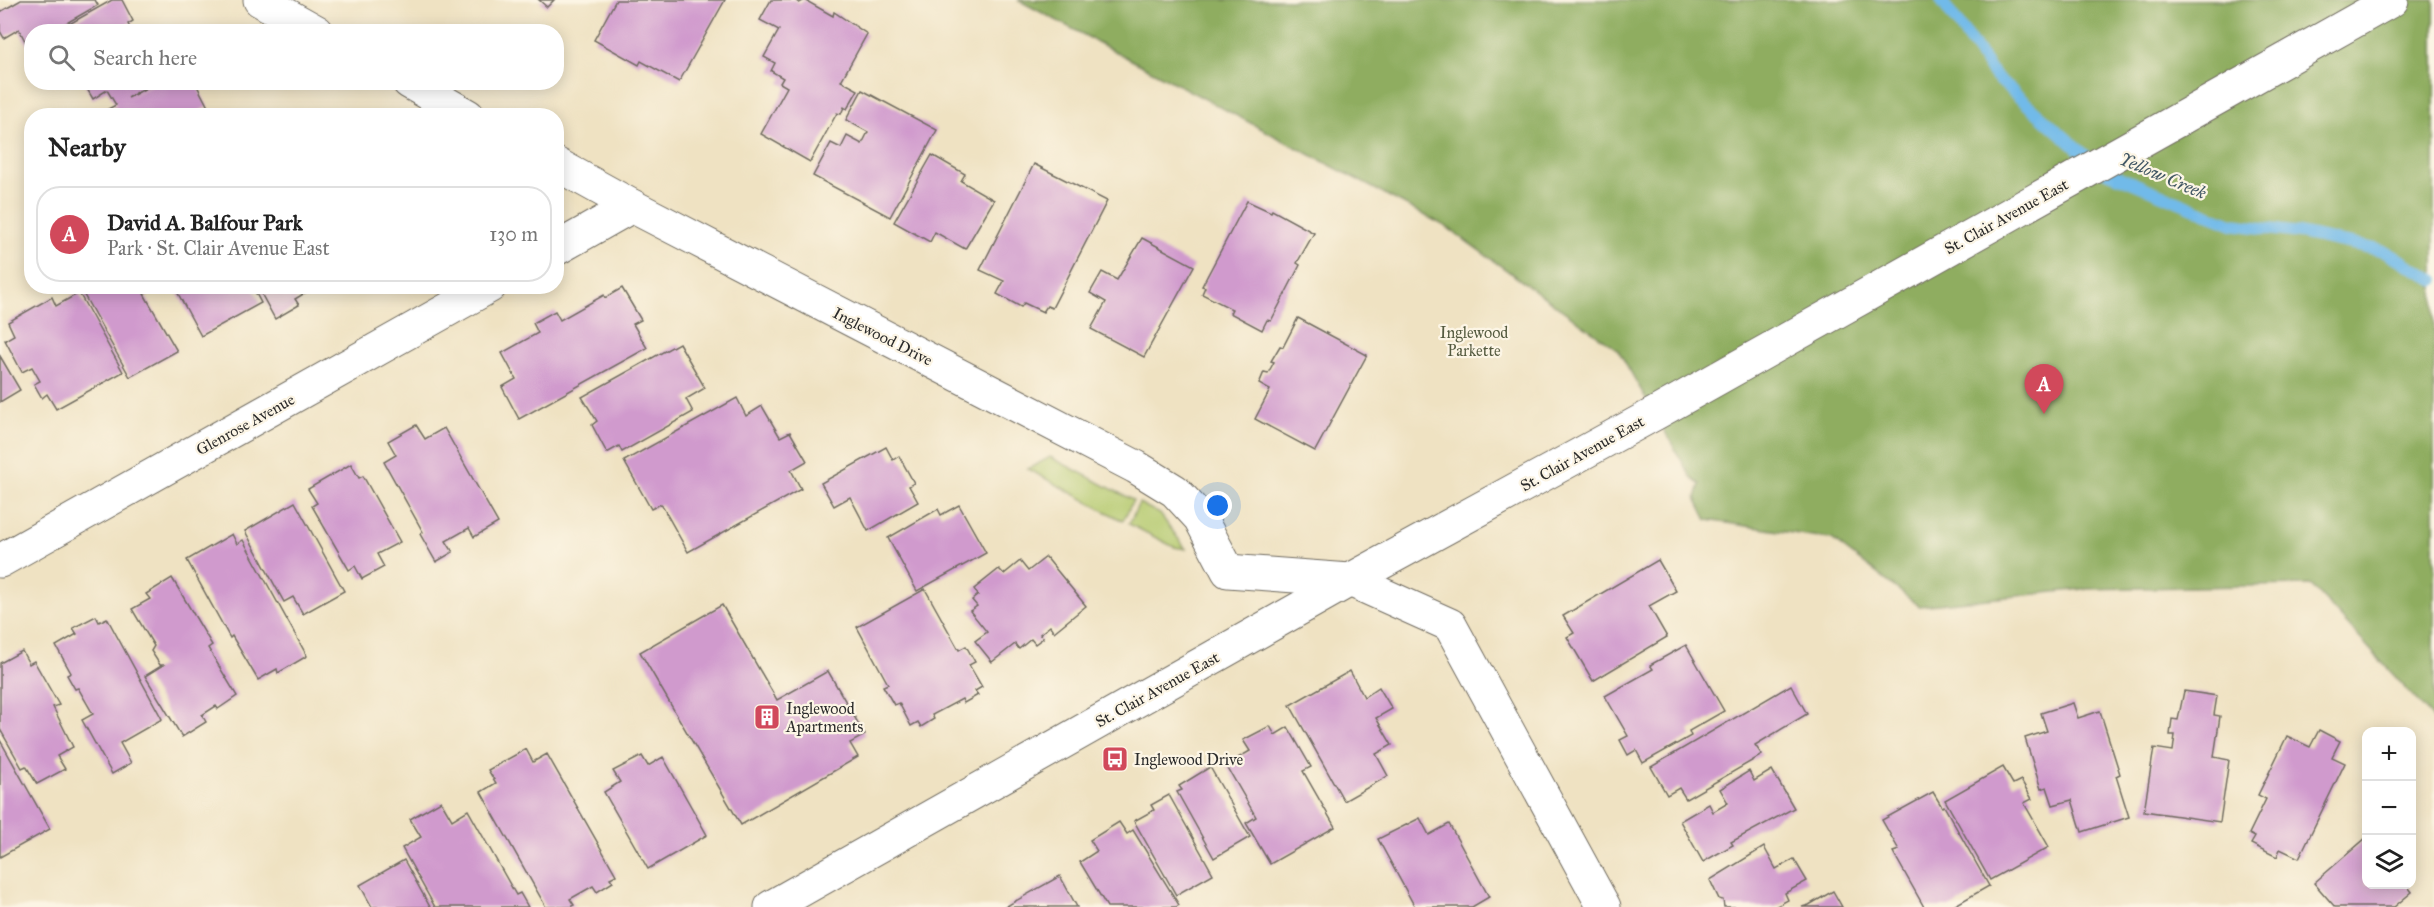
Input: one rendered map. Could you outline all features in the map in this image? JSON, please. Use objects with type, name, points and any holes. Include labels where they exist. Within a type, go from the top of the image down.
[{"type":"street","points":[[260,0],[303,24]]},
{"type":"street","name":"St. Clair Avenue East","points":[[771,907],[1350,580],[1656,413],[2392,0]]},
{"type":"street","points":[[423,90],[454,108]]},
{"type":"street","name":"Inglewood Drive","points":[[564,168],[632,206],[1136,467],[1175,491],[1200,518],[1228,571],[1350,580],[1450,625],[1604,907]]},
{"type":"street","points":[[564,244],[632,206]]},
{"type":"street","name":"Glenrose Avenue","points":[[0,561],[476,294]]},
{"type":"green space","points":[[1018,0],[2434,0],[2434,719],[2311,585],[2084,589],[1919,606],[1832,539],[1707,520],[1696,498],[1700,484],[1691,477],[1618,350],[1445,226]]},
{"type":"green space","points":[[1050,457],[1133,500],[1123,521],[1028,469]]},
{"type":"green space","points":[[1139,503],[1160,514],[1186,549],[1174,547],[1129,524]]},
{"type":"building","points":[[21,0],[95,0],[98,5],[65,24],[24,24],[24,39],[19,29],[4,38],[0,31],[0,12]]},
{"type":"building","points":[[112,0],[122,0],[133,21],[128,24],[69,24]]},
{"type":"building","points":[[539,0],[554,0],[547,7]]},
{"type":"building","points":[[616,0],[725,0],[679,82],[641,61],[639,65],[594,40]]},
{"type":"building","points":[[771,0],[795,0],[799,3],[805,0],[833,16],[834,12],[867,34],[841,81],[858,90],[847,109],[844,107],[841,114],[837,113],[810,162],[761,134],[787,87],[780,83],[783,78],[771,71],[775,63],[764,57],[779,30],[760,20]]},
{"type":"building","points":[[88,90],[107,90],[93,99]]},
{"type":"building","points":[[107,90],[141,90],[128,98],[142,90],[199,90],[208,107],[110,108],[116,105]]},
{"type":"building","points":[[862,90],[937,130],[890,217],[813,176],[831,143],[841,148],[847,136],[862,144],[868,132],[846,120]]},
{"type":"building","points":[[932,155],[965,174],[961,181],[994,200],[965,249],[935,232],[930,242],[894,222]]},
{"type":"building","points":[[1034,164],[1107,201],[1052,308],[1047,306],[1043,312],[1024,303],[1021,307],[997,294],[1004,281],[980,270]]},
{"type":"building","points":[[1247,201],[1271,212],[1272,210],[1314,233],[1297,263],[1300,265],[1271,321],[1267,320],[1262,330],[1230,313],[1232,309],[1202,294],[1205,287],[1202,286]]},
{"type":"building","points":[[1142,238],[1194,266],[1144,357],[1091,329],[1106,302],[1090,293],[1102,272],[1117,280]]},
{"type":"building","points":[[622,288],[641,320],[633,324],[647,348],[519,419],[502,387],[516,379],[502,353],[538,333],[533,323],[555,311],[560,320],[604,295],[605,298]]},
{"type":"building","points":[[80,294],[123,372],[56,409],[47,394],[42,398],[34,384],[40,381],[32,367],[22,372],[5,340],[14,335],[8,322],[52,297],[56,306]]},
{"type":"building","points":[[83,294],[144,294],[177,351],[130,377]]},
{"type":"building","points":[[178,294],[256,294],[261,303],[201,336]]},
{"type":"building","points":[[261,294],[303,294],[295,299],[299,305],[275,319]]},
{"type":"building","points":[[1298,318],[1367,355],[1315,451],[1255,419],[1270,390],[1259,384],[1264,372],[1268,373],[1274,362],[1271,361],[1280,346],[1283,347]]},
{"type":"building","points":[[679,343],[705,388],[686,399],[693,412],[622,452],[619,446],[607,453],[592,425],[597,421],[582,397]]},
{"type":"building","points":[[0,356],[20,390],[0,402]]},
{"type":"building","points":[[737,398],[746,416],[762,406],[780,437],[790,432],[807,461],[791,470],[801,489],[688,552],[661,504],[651,509],[624,461]]},
{"type":"building","points":[[416,425],[425,439],[444,428],[498,523],[474,537],[469,528],[446,541],[453,552],[436,562],[420,534],[423,532],[384,462],[396,455],[388,441]]},
{"type":"building","points":[[886,447],[893,460],[899,456],[914,483],[909,486],[918,502],[868,531],[850,497],[834,506],[821,483]]},
{"type":"building","points":[[351,464],[359,478],[363,476],[400,542],[377,554],[384,567],[362,579],[355,566],[349,570],[312,506],[317,503],[308,489]]},
{"type":"building","points":[[295,502],[344,591],[303,614],[293,597],[284,602],[245,531]]},
{"type":"building","points":[[959,505],[986,553],[917,591],[888,538],[938,509],[941,515]]},
{"type":"building","points":[[232,534],[237,544],[243,540],[307,656],[278,673],[277,669],[258,680],[232,636],[230,638],[187,560]]},
{"type":"building","points":[[1046,557],[1086,606],[1054,632],[1050,626],[1040,634],[1043,638],[1035,644],[1031,639],[1019,649],[1015,644],[992,662],[975,641],[987,632],[970,611],[977,606],[972,600],[978,595],[974,589],[999,569],[1004,574],[1020,561],[1028,571]]},
{"type":"building","points":[[1658,560],[1676,591],[1649,606],[1667,637],[1593,681],[1567,637],[1574,633],[1563,616]]},
{"type":"building","points":[[172,578],[212,645],[208,648],[237,696],[218,709],[216,706],[202,715],[206,722],[182,737],[145,676],[163,665],[160,665],[151,651],[154,646],[132,609],[150,599],[146,594]]},
{"type":"building","points":[[925,589],[959,650],[966,646],[975,662],[969,665],[982,687],[975,691],[978,695],[964,703],[962,699],[932,715],[934,719],[921,727],[918,722],[911,726],[899,703],[894,705],[883,686],[888,684],[857,627]]},
{"type":"building","name":"Inglewood Apartments","points":[[722,605],[777,700],[828,671],[865,735],[850,743],[858,757],[741,825],[640,652]]},
{"type":"building","points":[[96,616],[99,622],[107,618],[162,719],[120,743],[131,763],[112,774],[82,720],[93,714],[78,688],[75,689],[67,675],[71,673],[56,646],[77,634],[73,628]]},
{"type":"building","points":[[1686,645],[1724,711],[1689,731],[1691,736],[1643,763],[1636,750],[1628,755],[1620,740],[1628,736],[1605,696],[1653,669],[1650,665]]},
{"type":"building","points":[[22,651],[29,664],[34,661],[59,705],[53,707],[73,747],[57,756],[65,769],[37,784],[26,766],[22,768],[0,729],[0,663]]},
{"type":"building","points":[[1350,671],[1364,697],[1379,687],[1392,709],[1376,718],[1392,745],[1376,754],[1388,776],[1344,801],[1290,705]]},
{"type":"building","points":[[1791,685],[1807,714],[1755,745],[1762,755],[1686,799],[1679,788],[1667,795],[1651,767]]},
{"type":"building","points":[[2184,691],[2217,696],[2214,715],[2220,716],[2214,757],[2229,760],[2220,822],[2144,811],[2154,748],[2173,751],[2175,735],[2170,735],[2172,719],[2178,720]]},
{"type":"building","points":[[2073,703],[2078,718],[2100,711],[2120,774],[2116,776],[2129,817],[2082,832],[2072,800],[2053,805],[2047,787],[2041,789],[2025,738],[2047,731],[2041,713]]},
{"type":"building","points":[[1270,726],[1275,735],[1288,727],[1311,767],[1303,771],[1335,827],[1270,864],[1246,823],[1256,817],[1226,765],[1250,751],[1243,740]]},
{"type":"building","points":[[2319,730],[2340,741],[2332,757],[2345,763],[2299,858],[2280,849],[2277,857],[2251,844],[2255,837],[2249,834],[2266,799],[2258,795],[2287,736],[2310,747]]},
{"type":"building","points":[[0,740],[50,829],[0,857]]},
{"type":"building","points":[[526,749],[533,762],[547,754],[616,875],[610,878],[613,882],[597,892],[593,886],[570,899],[574,905],[570,907],[546,907],[481,792],[496,783],[488,770]]},
{"type":"building","points":[[642,756],[648,766],[663,757],[707,835],[648,869],[604,792],[620,782],[613,771]]},
{"type":"building","points":[[1210,767],[1250,837],[1214,858],[1177,792],[1182,790],[1179,786]]},
{"type":"building","points":[[2003,767],[2013,784],[2021,780],[2032,799],[2024,803],[2049,847],[1990,880],[1945,800]]},
{"type":"building","points":[[1772,770],[1794,808],[1731,842],[1733,845],[1703,862],[1680,821],[1709,804],[1713,812],[1728,803],[1720,789],[1749,771],[1754,781]]},
{"type":"building","points":[[1933,792],[1942,807],[1944,806],[1989,886],[1952,907],[1924,907],[1893,852],[1899,850],[1882,820]]},
{"type":"building","points":[[1169,795],[1213,874],[1176,895],[1134,821],[1154,810],[1151,805]]},
{"type":"building","points":[[441,801],[452,820],[468,810],[516,895],[520,893],[528,907],[435,907],[402,848],[421,837],[410,819]]},
{"type":"building","points":[[1420,818],[1429,835],[1449,824],[1489,897],[1472,907],[1415,907],[1378,839]]},
{"type":"building","points":[[1119,822],[1127,834],[1133,830],[1179,905],[1176,907],[1107,907],[1080,862],[1097,851],[1090,840]]},
{"type":"building","points":[[2362,841],[2362,889],[2410,889],[2412,892],[2394,907],[2335,907],[2314,883]]},
{"type":"building","points":[[1764,847],[1776,869],[1794,859],[1807,881],[1785,893],[1788,900],[1775,907],[1724,907],[1723,900],[1719,899],[1710,880]]},
{"type":"building","points":[[404,860],[430,907],[372,907],[360,885]]},
{"type":"building","points":[[1060,876],[1077,907],[1005,907]]},
{"type":"building","points":[[1833,891],[1842,907],[1802,907],[1809,905]]},
{"type":"waterway","name":"Yellow Creek","points":[[1941,0],[1995,76],[2102,170],[2232,224],[2299,233],[2385,251],[2434,280]]},
{"type":"place","name":"David A. Balfour Park","points":[[2044,414]]},
{"type":"place","name":"Inglewood Apartments","points":[[767,717]]},
{"type":"place","name":"Inglewood Drive","points":[[1115,759]]},
{"type":"park label","name":"Inglewood Parkette","points":[[1474,341]]}]
